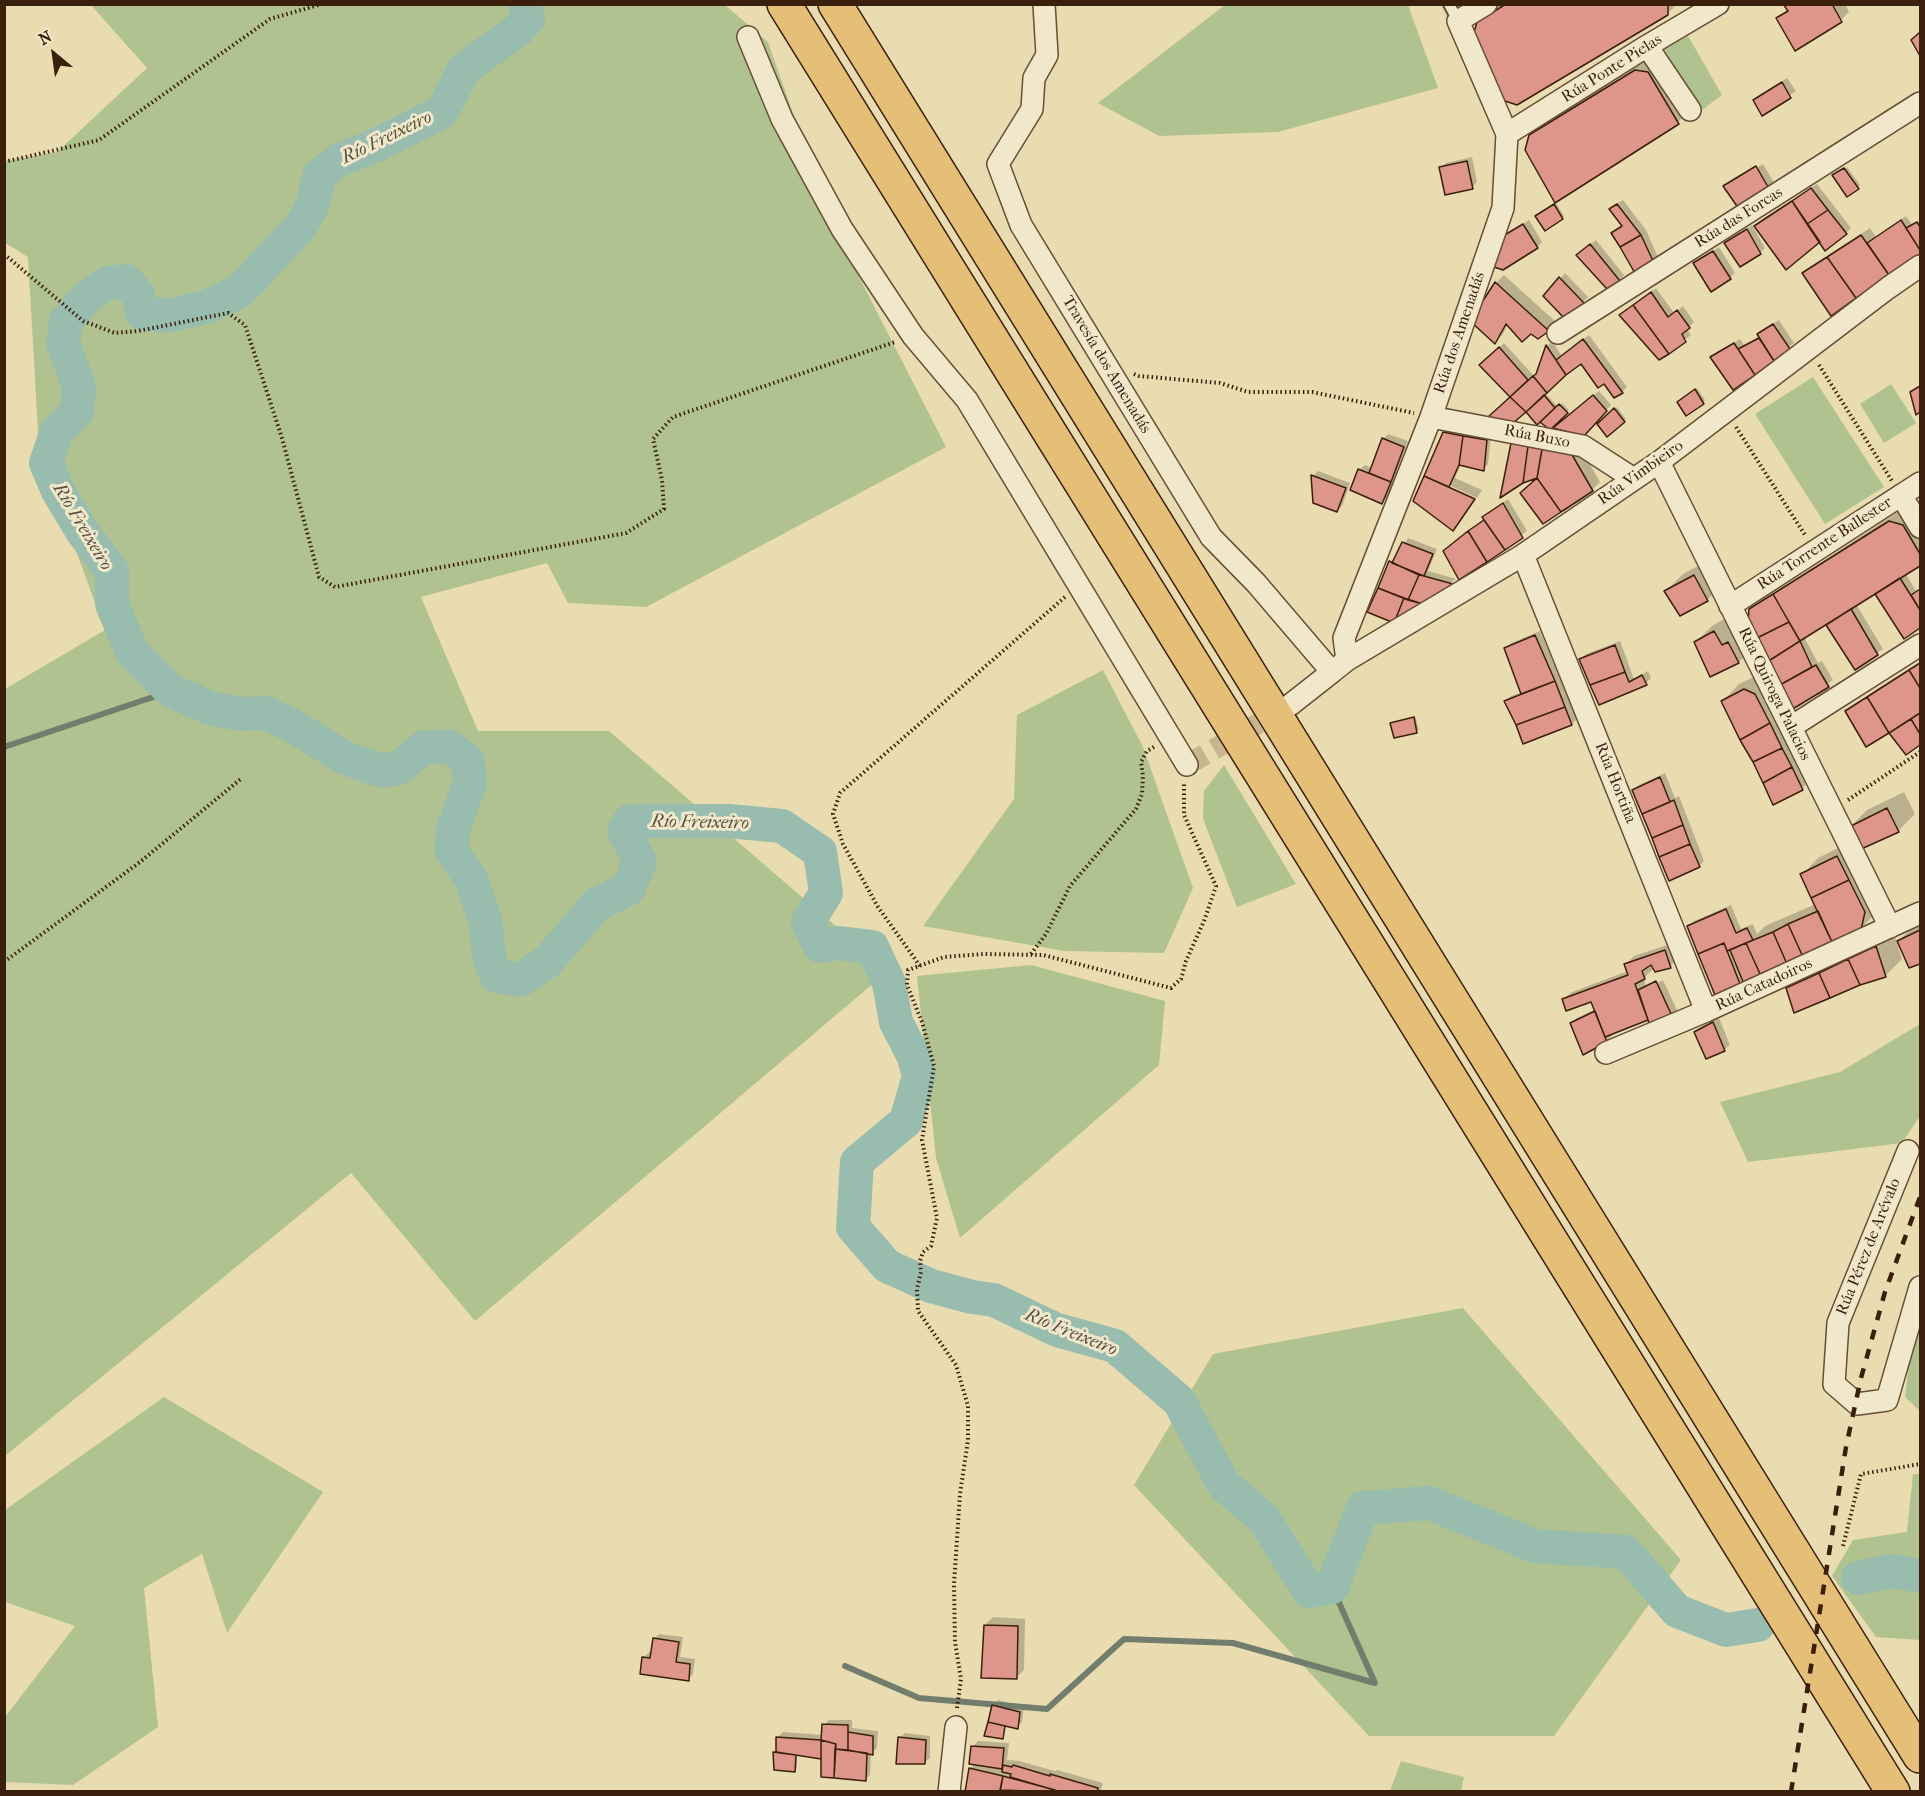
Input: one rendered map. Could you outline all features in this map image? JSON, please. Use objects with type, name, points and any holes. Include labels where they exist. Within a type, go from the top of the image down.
[{"type":"highway","points":[[770,4],[893,182]]},
{"type":"highway","points":[[784,4],[1893,1791]]},
{"type":"highway","points":[[835,4],[1920,1756]]},
{"type":"street","name":"Travesía dos Amenadás","points":[[1044,4],[1047,55],[1034,78],[1032,110],[998,164],[1021,225],[1211,537],[1340,666]]},
{"type":"street","points":[[1453,13],[1486,4]]},
{"type":"street","name":"Rúa Ponte Pielas","points":[[1507,134],[1647,46],[1696,10],[1718,4]]},
{"type":"street","name":"Rúa dos Amenadás","points":[[1340,666],[1344,638],[1431,417],[1503,208],[1507,134],[1453,13]]},
{"type":"street","points":[[747,37],[782,119],[842,229],[913,336],[967,400],[1187,765]]},
{"type":"street","points":[[1647,46],[1690,110]]},
{"type":"street","name":"Rúa das Forcas","points":[[1558,333],[1920,103]]},
{"type":"street","name":"Rúa Vimbieiro","points":[[1290,705],[1340,666],[1524,555],[1659,462],[1920,266]]},
{"type":"street","name":"Rúa Buxo","points":[[1431,417],[1583,446],[1634,478]]},
{"type":"street","name":"Rúa Quiroga Palacios","points":[[1659,462],[1890,927]]},
{"type":"street","name":"Rúa Torrente Ballester","points":[[1730,606],[1920,483]]},
{"type":"street","points":[[1901,495],[1920,527]]},
{"type":"street","name":"Rúa Hortiña","points":[[1524,555],[1706,1011]]},
{"type":"street","points":[[1791,728],[1920,645]]},
{"type":"street","name":"Rúa Catadoiros","points":[[1606,1053],[1706,1011],[1920,913]]},
{"type":"street","name":"Rúa Pérez de Arévalo","points":[[1908,1150],[1838,1323],[1834,1384],[1857,1404],[1887,1400],[1920,1287]]},
{"type":"street","points":[[949,1791],[956,1727]]},
{"type":"path","points":[[4,162],[99,140],[270,19],[322,4]]},
{"type":"path","points":[[4,254],[83,321],[115,333],[138,331],[228,313],[245,325],[282,438],[319,577],[335,587],[626,533],[664,509],[662,480],[652,440],[673,417],[913,336]]},
{"type":"path","points":[[1809,349],[1901,495]]},
{"type":"path","points":[[1103,360],[1139,376],[1220,383],[1248,392],[1312,393],[1431,417]]},
{"type":"path","points":[[1725,412],[1815,551]]},
{"type":"path","points":[[920,966],[878,907],[843,844],[832,814],[840,793],[1079,585]]},
{"type":"path","points":[[1031,954],[1046,934],[1070,886],[1136,809],[1142,794],[1141,762],[1148,751],[1170,737]]},
{"type":"path","points":[[1832,810],[1920,752]]},
{"type":"path","points":[[956,1727],[961,1679],[955,1642],[954,1584],[960,1494],[968,1440],[968,1406],[956,1365],[918,1311],[917,1289],[921,1272],[920,1261],[923,1252],[931,1246],[937,1218],[922,1140],[934,1066],[922,1022],[908,985],[908,970],[944,957],[1031,954],[1043,955],[1171,988],[1181,979],[1216,886],[1184,815],[1183,790],[1187,765]]},
{"type":"path","points":[[4,962],[140,862],[242,778]]},
{"type":"path","points":[[1843,1546],[1861,1474],[1920,1464]]},
{"type":"green space","points":[[91,5],[725,5],[768,42],[830,220],[946,447],[646,607],[568,603],[547,563],[421,597],[478,731],[609,731],[888,971],[475,1321],[351,1173],[5,1456],[5,689],[105,630],[39,450],[28,257],[5,243],[5,161],[57,152],[147,68]]},
{"type":"green space","points":[[1225,5],[1408,5],[1438,88],[1278,132],[1159,136],[1098,103]]},
{"type":"green space","points":[[1688,36],[1722,95],[1702,110],[1664,49]]},
{"type":"green space","points":[[1813,377],[1884,487],[1825,524],[1755,414]]},
{"type":"green space","points":[[1891,384],[1916,423],[1884,443],[1860,404]]},
{"type":"green space","points":[[1103,670],[1143,747],[1193,888],[1164,953],[1064,951],[923,926],[1014,799],[1017,715]]},
{"type":"green space","points":[[1224,765],[1296,884],[1237,907],[1203,819],[1204,791]]},
{"type":"green space","points":[[1031,965],[1165,1001],[1159,1065],[960,1238],[936,1158],[917,976]]},
{"type":"green space","points":[[1920,1024],[1920,1116],[1902,1143],[1748,1162],[1720,1102],[1840,1072]]},
{"type":"green space","points":[[1920,1269],[1920,1411],[1905,1397]]},
{"type":"green space","points":[[1463,1308],[1681,1560],[1554,1736],[1369,1736],[1134,1485],[1213,1354]]},
{"type":"green space","points":[[164,1397],[323,1492],[227,1633],[202,1554],[144,1588],[158,1727],[73,1785],[5,1782],[5,1717],[75,1626],[5,1602],[5,1510]]},
{"type":"green space","points":[[1913,1474],[1920,1474],[1920,1640],[1876,1637],[1832,1576],[1853,1540],[1907,1532]]},
{"type":"green space","points":[[1401,1761],[1464,1777],[1461,1791],[1390,1791]]},
{"type":"building","points":[[1506,4],[1668,4],[1668,15],[1517,105],[1505,101],[1472,39],[1477,22]]},
{"type":"building","points":[[1783,4],[1832,4],[1842,22],[1795,51],[1776,18],[1788,11]]},
{"type":"building","points":[[1920,32],[1920,56],[1911,40]]},
{"type":"building","points":[[1635,70],[1648,72],[1679,124],[1555,203],[1525,150],[1529,135]]},
{"type":"building","points":[[1782,82],[1791,98],[1762,116],[1753,100]]},
{"type":"building","points":[[1467,161],[1473,189],[1445,195],[1439,167]]},
{"type":"building","points":[[1756,166],[1771,192],[1741,212],[1723,186]]},
{"type":"building","points":[[1844,168],[1859,189],[1847,197],[1832,175]]},
{"type":"building","points":[[1811,188],[1828,210],[1807,224],[1792,201]]},
{"type":"building","points":[[1792,201],[1820,242],[1786,270],[1754,226]]},
{"type":"building","points":[[1554,204],[1563,219],[1545,231],[1535,216]]},
{"type":"building","points":[[1617,204],[1641,235],[1620,247],[1611,233],[1622,226],[1609,209]]},
{"type":"building","points":[[1828,210],[1847,234],[1825,251],[1807,224]]},
{"type":"building","points":[[1901,220],[1920,250],[1920,254],[1889,275],[1867,243]]},
{"type":"building","points":[[1917,222],[1920,227],[1920,250],[1906,228]]},
{"type":"building","points":[[1523,224],[1538,248],[1503,270],[1491,266],[1503,236]]},
{"type":"building","points":[[1747,229],[1761,254],[1740,267],[1724,243]]},
{"type":"building","points":[[1641,235],[1654,263],[1636,275],[1620,247]]},
{"type":"building","points":[[1861,235],[1889,275],[1856,298],[1827,257]]},
{"type":"building","points":[[1590,244],[1620,281],[1607,289],[1576,255]]},
{"type":"building","points":[[1713,251],[1731,279],[1711,292],[1693,263]]},
{"type":"building","points":[[1827,257],[1856,298],[1831,316],[1802,273]]},
{"type":"building","points":[[1559,277],[1584,303],[1565,319],[1543,296]]},
{"type":"building","points":[[1495,282],[1549,331],[1538,339],[1531,334],[1522,342],[1506,324],[1495,344],[1470,321]]},
{"type":"building","points":[[1651,292],[1668,317],[1677,310],[1690,328],[1682,334],[1686,342],[1669,354],[1633,305]]},
{"type":"building","points":[[1633,305],[1669,354],[1659,360],[1619,315]]},
{"type":"building","points":[[1773,324],[1790,349],[1774,361],[1757,334]]},
{"type":"building","points":[[1759,338],[1774,361],[1755,375],[1738,349]]},
{"type":"building","points":[[1583,339],[1623,393],[1614,398],[1604,384],[1598,388],[1581,364],[1566,375],[1556,360]]},
{"type":"building","points":[[1734,343],[1755,375],[1733,390],[1710,357]]},
{"type":"building","points":[[1546,345],[1566,375],[1547,393],[1533,376],[1536,374]]},
{"type":"building","points":[[1499,347],[1528,380],[1510,397],[1479,365]]},
{"type":"building","points":[[1533,376],[1547,393],[1526,412],[1510,397]]},
{"type":"building","points":[[1920,386],[1920,412],[1916,415],[1910,392]]},
{"type":"building","points":[[1695,389],[1704,404],[1686,416],[1677,402]]},
{"type":"building","points":[[1544,395],[1555,408],[1537,425],[1526,412]]},
{"type":"building","points":[[1593,395],[1607,411],[1584,436],[1553,428]]},
{"type":"building","points":[[1510,397],[1526,412],[1512,424],[1488,417]]},
{"type":"building","points":[[1559,404],[1568,413],[1550,430],[1540,422]]},
{"type":"building","points":[[1614,408],[1625,422],[1607,437],[1597,424]]},
{"type":"building","points":[[1443,432],[1463,436],[1459,465],[1449,487],[1424,476]]},
{"type":"building","points":[[1463,436],[1487,440],[1484,471],[1459,465]]},
{"type":"building","points":[[1382,438],[1404,447],[1391,482],[1369,473]]},
{"type":"building","points":[[1511,443],[1528,446],[1523,483],[1500,498]]},
{"type":"building","points":[[1528,446],[1542,449],[1537,478],[1523,483]]},
{"type":"building","points":[[1542,449],[1571,453],[1593,491],[1561,512],[1537,478]]},
{"type":"building","points":[[1358,469],[1391,482],[1382,504],[1350,490]]},
{"type":"building","points":[[1311,475],[1346,488],[1337,512],[1313,503]]},
{"type":"building","points":[[1424,476],[1475,499],[1453,531],[1413,501]]},
{"type":"building","points":[[1537,478],[1561,512],[1543,524],[1520,493]]},
{"type":"building","points":[[1503,503],[1523,538],[1505,550],[1482,517]]},
{"type":"building","points":[[1484,520],[1505,550],[1487,562],[1468,531]]},
{"type":"building","points":[[1889,521],[1903,525],[1920,554],[1920,566],[1800,641],[1773,594]]},
{"type":"building","points":[[1468,531],[1487,562],[1459,580],[1443,551]]},
{"type":"building","points":[[1402,542],[1433,554],[1424,576],[1392,563]]},
{"type":"building","points":[[1389,561],[1419,575],[1408,600],[1378,588]]},
{"type":"building","points":[[1419,575],[1453,584],[1423,604],[1408,600]]},
{"type":"building","points":[[1694,575],[1708,601],[1680,616],[1664,591]]},
{"type":"building","points":[[1900,578],[1920,610],[1920,628],[1904,639],[1875,594]]},
{"type":"building","points":[[1378,588],[1404,598],[1394,623],[1367,612]]},
{"type":"building","points":[[1920,589],[1920,610],[1911,595]]},
{"type":"building","points":[[1773,594],[1789,622],[1755,639],[1748,622],[1749,609]]},
{"type":"building","points":[[1404,598],[1423,604],[1394,623]]},
{"type":"building","points":[[1851,609],[1878,655],[1855,670],[1826,625]]},
{"type":"building","points":[[1789,622],[1800,641],[1767,662],[1755,639]]},
{"type":"building","points":[[1714,631],[1722,645],[1728,642],[1739,663],[1710,677],[1694,642]]},
{"type":"building","points":[[1535,635],[1555,681],[1521,694],[1504,648]]},
{"type":"building","points":[[1800,641],[1812,667],[1778,686],[1767,662]]},
{"type":"building","points":[[1615,645],[1625,672],[1590,685],[1579,659]]},
{"type":"building","points":[[1920,663],[1920,688],[1909,670]]},
{"type":"building","points":[[1816,665],[1829,687],[1791,710],[1778,686]]},
{"type":"building","points":[[1909,670],[1920,688],[1920,713],[1889,733],[1867,697]]},
{"type":"building","points":[[1625,672],[1629,682],[1642,675],[1647,685],[1599,705],[1590,685]]},
{"type":"building","points":[[1555,681],[1565,707],[1516,725],[1504,701]]},
{"type":"building","points":[[1744,689],[1755,694],[1770,723],[1740,740],[1721,701]]},
{"type":"building","points":[[1867,697],[1889,733],[1866,747],[1845,711]]},
{"type":"building","points":[[1565,707],[1572,725],[1523,744],[1516,725]]},
{"type":"building","points":[[1920,713],[1920,734],[1911,719]]},
{"type":"building","points":[[1414,717],[1417,733],[1394,738],[1390,723]]},
{"type":"building","points":[[1911,719],[1920,734],[1920,745],[1906,755],[1889,733]]},
{"type":"building","points":[[1770,723],[1782,748],[1753,762],[1740,740]]},
{"type":"building","points":[[1782,748],[1792,767],[1763,783],[1753,762]]},
{"type":"building","points":[[1792,767],[1803,790],[1773,805],[1763,783]]},
{"type":"building","points":[[1660,777],[1670,802],[1642,814],[1632,790]]},
{"type":"building","points":[[1674,800],[1683,825],[1652,838],[1642,814]]},
{"type":"building","points":[[1887,808],[1899,832],[1859,850],[1849,827]]},
{"type":"building","points":[[1683,825],[1690,844],[1659,857],[1652,838]]},
{"type":"building","points":[[1690,844],[1700,867],[1669,881],[1659,857]]},
{"type":"building","points":[[1837,856],[1849,880],[1811,898],[1800,874]]},
{"type":"building","points":[[1849,880],[1865,912],[1861,930],[1832,942],[1811,898]]},
{"type":"building","points":[[1726,909],[1736,933],[1747,928],[1753,940],[1727,951],[1724,943],[1698,954],[1687,926]]},
{"type":"building","points":[[1818,911],[1832,942],[1803,957],[1788,924]]},
{"type":"building","points":[[1788,924],[1803,957],[1787,964],[1773,932]]},
{"type":"building","points":[[1920,930],[1920,964],[1909,968],[1897,941]]},
{"type":"building","points":[[1773,932],[1787,964],[1761,976],[1746,943]]},
{"type":"building","points":[[1724,943],[1742,989],[1717,1000],[1698,954]]},
{"type":"building","points":[[1746,943],[1761,976],[1744,984],[1730,950]]},
{"type":"building","points":[[1876,946],[1886,977],[1860,985],[1848,959]]},
{"type":"building","points":[[1665,950],[1671,968],[1655,972],[1651,965],[1642,971],[1645,979],[1635,984],[1648,1020],[1605,1037],[1591,1002],[1566,1011],[1562,999],[1628,975],[1624,964]]},
{"type":"building","points":[[1848,959],[1860,985],[1830,998],[1819,973]]},
{"type":"building","points":[[1819,973],[1830,998],[1794,1013],[1786,988]]},
{"type":"building","points":[[1656,981],[1672,1016],[1650,1026],[1638,990]]},
{"type":"building","points":[[1595,1011],[1607,1042],[1583,1055],[1570,1023]]},
{"type":"building","points":[[1713,1022],[1725,1051],[1706,1059],[1694,1032]]},
{"type":"building","points":[[984,1625],[1018,1626],[1017,1679],[981,1678]]},
{"type":"building","points":[[653,1638],[679,1642],[676,1662],[690,1664],[689,1681],[640,1674],[642,1657],[650,1658]]},
{"type":"building","points":[[992,1705],[1020,1712],[1018,1729],[988,1722]]},
{"type":"building","points":[[988,1722],[1005,1726],[1003,1739],[984,1736]]},
{"type":"building","points":[[822,1724],[848,1725],[848,1750],[835,1749],[836,1744],[821,1740]]},
{"type":"building","points":[[848,1732],[873,1736],[873,1755],[848,1750]]},
{"type":"building","points":[[776,1737],[821,1740],[821,1759],[776,1752]]},
{"type":"building","points":[[898,1737],[926,1740],[925,1764],[896,1764]]},
{"type":"building","points":[[821,1740],[836,1744],[834,1778],[821,1777]]},
{"type":"building","points":[[971,1746],[1004,1748],[1002,1769],[969,1764]]},
{"type":"building","points":[[835,1749],[867,1753],[866,1781],[834,1778]]},
{"type":"building","points":[[773,1752],[796,1755],[795,1772],[774,1770]]},
{"type":"building","points":[[1003,1765],[1012,1767],[1013,1765],[1050,1776],[1050,1774],[1098,1788],[1097,1792],[1061,1792],[1010,1777],[1011,1774],[1002,1772]]},
{"type":"building","points":[[969,1768],[1003,1776],[1000,1792],[965,1792]]},
{"type":"building","points":[[1003,1776],[1055,1790],[1055,1792],[1000,1790]]},
{"type":"waterway","name":"Río Freixeiro","points":[[525,4],[528,19],[518,30],[464,69],[442,112],[376,145],[339,160],[319,176],[312,206],[301,226],[240,291],[206,307],[167,316],[142,313],[138,294],[126,281],[107,283],[85,299],[66,321],[63,344],[79,386],[77,412],[57,431],[46,463],[58,491],[82,531],[112,571],[112,604],[132,652],[171,691],[213,709],[241,714],[265,713],[293,726],[345,758],[382,771],[399,768],[424,747],[450,747],[468,761],[470,783],[453,829],[452,851],[471,879],[486,923],[489,958],[497,976],[520,980],[548,961],[597,904],[628,889],[640,862],[624,831],[630,821],[728,821],[782,826],[820,852],[826,893],[808,922],[820,946],[837,943],[872,947],[889,983],[896,1022],[914,1057],[919,1076],[906,1121],[857,1162],[853,1227],[887,1266],[931,1286],[972,1297],[994,1300],[1057,1330],[1115,1346],[1179,1401],[1224,1485],[1264,1519],[1309,1591],[1332,1587],[1363,1508],[1429,1503],[1535,1546],[1626,1552],[1677,1611],[1726,1630],[1758,1625]]},
{"type":"waterway","points":[[4,747],[171,691]]},
{"type":"waterway","name":"Río Freixeiro","points":[[1858,1578],[1892,1571],[1920,1576]]},
{"type":"waterway","points":[[845,1666],[919,1698],[1047,1709],[1124,1639],[1233,1643],[1375,1683],[1332,1587]]},
{"type":"tunnel","points":[[1187,765],[1285,708]]},
{"type":"railway","points":[[1791,1792],[1846,1447],[1861,1378],[1885,1292],[1920,1197]]}]
